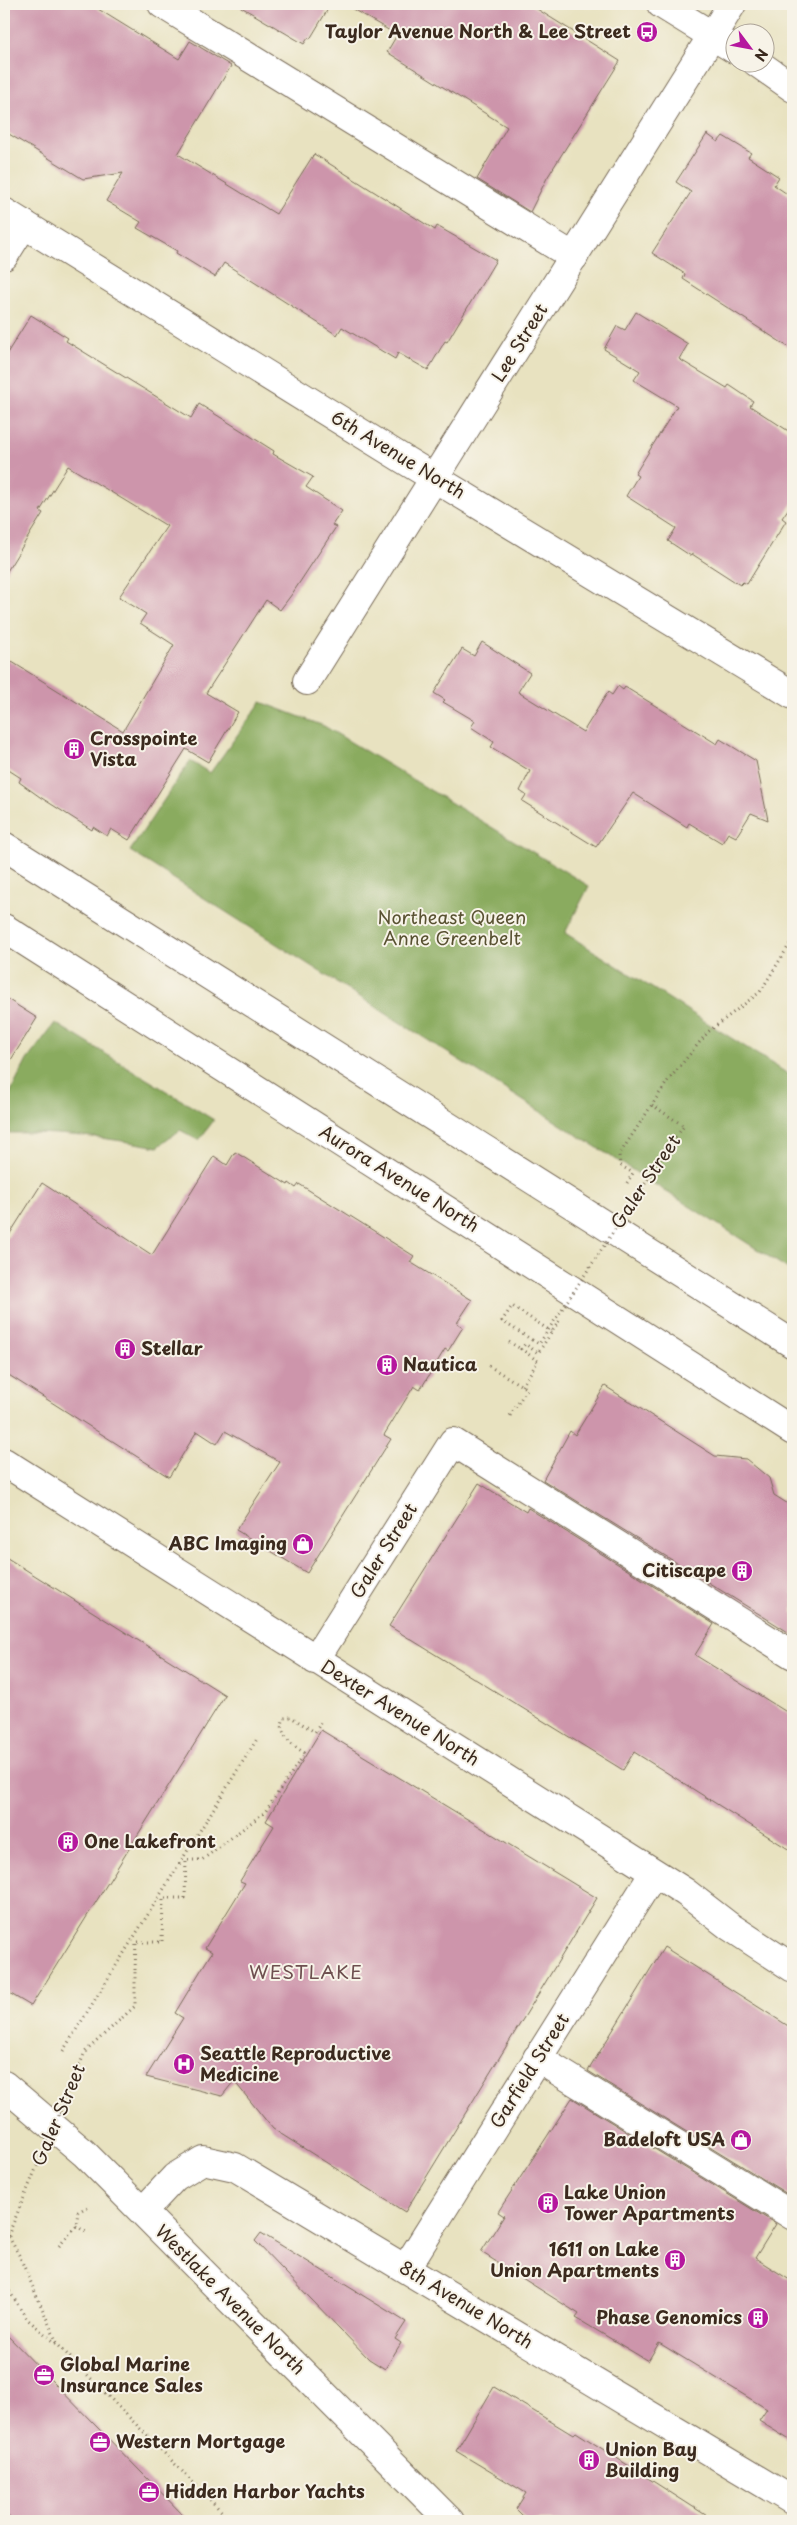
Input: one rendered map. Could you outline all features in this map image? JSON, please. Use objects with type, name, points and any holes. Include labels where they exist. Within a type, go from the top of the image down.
[{"type":"main road","points":[[162,4],[574,257]]},
{"type":"main road","points":[[661,4],[724,42]]},
{"type":"main road","name":"Lee Street","points":[[728,22],[732,4]]},
{"type":"main road","name":"Lee Street","points":[[307,681],[574,257],[724,42]]},
{"type":"main road","points":[[770,72],[793,88]]},
{"type":"main road","points":[[4,256],[14,218]]},
{"type":"main road","name":"6th Avenue North","points":[[14,218],[435,478],[793,695]]},
{"type":"main road","points":[[4,846],[793,1344]]},
{"type":"main road","name":"Aurora Avenue North","points":[[4,928],[793,1430]]},
{"type":"main road","name":"Galer Street","points":[[315,1660],[453,1442],[793,1655]]},
{"type":"main road","name":"Dexter Avenue North","points":[[4,1462],[654,1873],[793,1968]]},
{"type":"main road","name":"Garfield Street","points":[[406,2268],[654,1873]]},
{"type":"main road","points":[[537,2058],[793,2216]]},
{"type":"main road","name":"Westlake Avenue North","points":[[4,2085],[84,2153],[450,2521]]},
{"type":"main road","name":"8th Avenue North","points":[[143,2211],[175,2177],[204,2160],[235,2167],[793,2501]]},
{"type":"path","points":[[627,1182],[633,1173],[620,1165],[619,1156],[652,1105],[708,1032],[760,992],[793,939]]},
{"type":"path","name":"Galer Street","points":[[552,1332],[512,1306],[502,1321],[540,1344],[678,1134],[684,1126],[652,1105]]},
{"type":"path","points":[[521,1349],[525,1344],[538,1353],[559,1320]]},
{"type":"path","points":[[509,1342],[538,1361],[522,1386]]},
{"type":"path","points":[[489,1366],[527,1390],[510,1416]]},
{"type":"path","name":"Galer Street","points":[[4,2245],[85,2052],[135,2006],[136,1942],[162,1942],[163,1898],[184,1898],[186,1860],[202,1860],[265,1812],[305,1753],[291,1744],[284,1734],[282,1723],[284,1718],[291,1717],[315,1732],[322,1721]]},
{"type":"path","points":[[63,2051],[257,1739]]},
{"type":"path","points":[[59,2246],[76,2226],[78,2212],[87,2207]]},
{"type":"path","points":[[76,2226],[86,2232]]},
{"type":"path","points":[[4,2228],[19,2255],[58,2345]]},
{"type":"path","points":[[4,2283],[27,2319],[58,2345],[231,2521]]},
{"type":"green space","name":"Northeast Queen Anne Greenbelt","points":[[261,702],[324,726],[589,886],[565,933],[793,1077],[793,1272],[130,851],[190,761],[210,773]]},
{"type":"green space","points":[[55,1023],[214,1120],[199,1140],[180,1130],[158,1147],[81,1136],[44,1133],[4,1133],[4,1105],[27,1060]]},
{"type":"building","points":[[4,4],[90,4],[179,59],[190,41],[231,66],[178,154],[276,214],[314,154],[435,230],[437,226],[496,260],[428,370],[398,353],[395,359],[342,327],[337,335],[224,263],[215,277],[176,253],[177,251],[137,228],[141,222],[106,201],[123,173],[83,179],[4,131]]},
{"type":"building","points":[[236,4],[331,4],[310,39],[308,38],[304,44]]},
{"type":"building","points":[[344,4],[529,4],[620,61],[547,178],[530,212],[477,179],[507,127],[387,52],[397,35]]},
{"type":"building","points":[[707,134],[718,142],[723,136],[751,153],[748,157],[779,177],[774,185],[793,198],[793,350],[683,279],[685,274],[652,253],[691,192],[676,182]]},
{"type":"building","points":[[636,312],[688,344],[679,359],[727,388],[729,385],[753,401],[750,406],[793,434],[793,502],[782,518],[786,521],[747,584],[743,582],[740,585],[668,541],[676,528],[626,496],[638,476],[635,474],[677,406],[634,380],[640,371],[604,349],[617,326],[625,330]]},
{"type":"building","points":[[31,315],[68,338],[66,341],[191,418],[199,404],[244,432],[274,451],[273,454],[313,477],[306,487],[342,511],[332,525],[336,527],[292,594],[280,610],[266,600],[206,693],[238,712],[208,762],[186,749],[129,840],[111,829],[107,836],[93,827],[92,830],[19,782],[21,778],[4,767],[4,657],[123,731],[174,645],[140,623],[146,614],[119,597],[167,526],[68,466],[40,511],[43,513],[4,576],[4,358]]},
{"type":"building","points":[[482,642],[530,673],[518,692],[583,732],[608,692],[612,695],[618,686],[623,690],[625,687],[717,744],[720,739],[756,761],[768,820],[751,813],[736,837],[728,833],[722,843],[689,823],[687,827],[633,793],[596,847],[522,801],[526,795],[520,791],[530,771],[491,747],[494,742],[471,727],[475,721],[443,702],[445,700],[434,693],[462,649],[474,656]]},
{"type":"building","points":[[4,997],[37,1018],[4,1071]]},
{"type":"building","points":[[235,1152],[288,1185],[289,1183],[296,1188],[299,1184],[414,1256],[410,1262],[472,1300],[457,1323],[463,1327],[448,1351],[445,1349],[420,1390],[414,1386],[384,1435],[391,1439],[307,1573],[236,1530],[280,1462],[225,1431],[217,1444],[197,1431],[169,1477],[4,1372],[4,1243],[42,1183],[152,1255],[214,1156],[227,1165]]},
{"type":"building","name":"Citiscape","points":[[605,1386],[715,1456],[746,1459],[769,1478],[774,1495],[793,1507],[793,1635],[543,1480],[570,1431],[575,1435]]},
{"type":"building","points":[[479,1483],[526,1512],[528,1508],[714,1624],[695,1655],[793,1716],[793,1852],[634,1752],[623,1770],[389,1626]]},
{"type":"building","name":"One Lakefront","points":[[4,1556],[225,1695],[31,2006],[4,1990]]},
{"type":"building","points":[[321,1730],[597,1898],[405,2212],[273,2129],[234,2081],[222,2096],[146,2077],[183,2018],[175,2013],[212,1952],[205,1948],[245,1883],[240,1881],[274,1826],[266,1821]]},
{"type":"building","name":"Badeloft USA","points":[[664,1947],[793,2029],[792,2197],[588,2071]]},
{"type":"building","points":[[572,2098],[776,2224],[755,2258],[793,2282],[793,2442],[759,2421],[767,2409],[659,2343],[648,2361],[576,2318],[579,2314],[481,2252],[504,2216],[498,2212]]},
{"type":"building","points":[[261,2233],[406,2322],[395,2339],[401,2343],[385,2369],[369,2359],[255,2241]]},
{"type":"building","points":[[4,2332],[189,2521],[13,2521],[4,2512]]},
{"type":"building","points":[[494,2387],[573,2435],[576,2432],[715,2521],[528,2521],[516,2509],[526,2493],[456,2451]]},
{"type":"place","name":"Taylor Avenue North & Lee Street","points":[[647,32]]},
{"type":"place","name":"Crosspointe Vista","points":[[74,749]]},
{"type":"place","name":"Stellar","points":[[125,1349]]},
{"type":"place","name":"Nautica","points":[[387,1365]]},
{"type":"place","name":"ABC Imaging","points":[[303,1544]]},
{"type":"place","name":"Citiscape","points":[[742,1571]]},
{"type":"place","name":"One Lakefront","points":[[68,1842]]},
{"type":"place","name":"Seattle Reproductive Medicine","points":[[184,2064]]},
{"type":"place","name":"Badeloft USA","points":[[741,2140]]},
{"type":"place","name":"Lake Union Tower Apartments","points":[[548,2203]]},
{"type":"place","name":"1611 on Lake Union Apartments","points":[[675,2260]]},
{"type":"place","name":"Phase Genomics","points":[[758,2318]]},
{"type":"place","name":"Global Marine Insurance Sales","points":[[44,2375]]},
{"type":"place","name":"Western Mortgage","points":[[100,2442]]},
{"type":"place","name":"Union Bay Building","points":[[589,2460]]},
{"type":"place","name":"Hidden Harbor Yachts","points":[[149,2492]]},
{"type":"district","name":"WESTLAKE","points":[[306,1972]]}]
